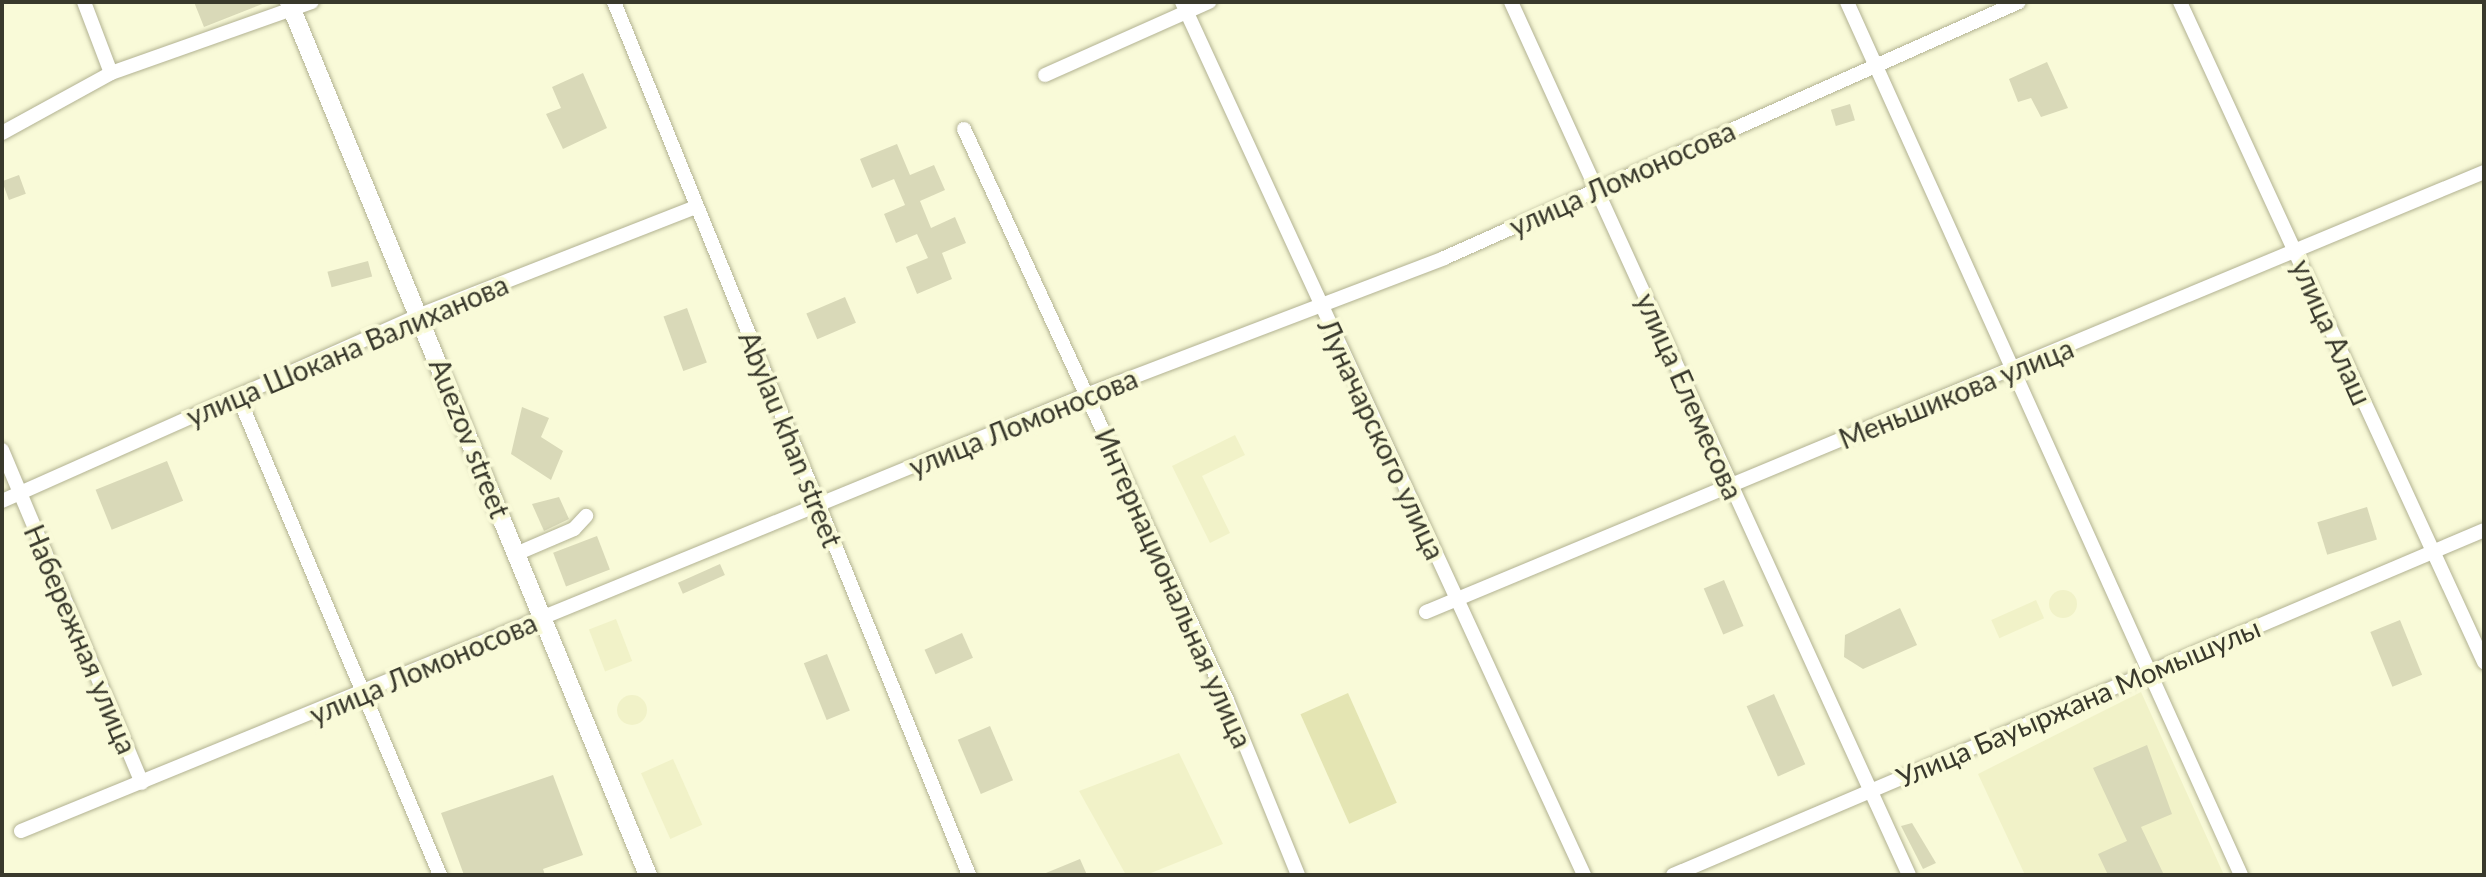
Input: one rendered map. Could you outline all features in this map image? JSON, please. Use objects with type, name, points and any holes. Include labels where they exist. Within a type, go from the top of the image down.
[{"type":"main road","name":"Auezov street","points":[[291,6],[648,875]]},
{"type":"street","points":[[84,2],[111,73]]},
{"type":"street","points":[[2,133],[111,73],[291,6],[312,2]]},
{"type":"street","name":"Abylau khan street","points":[[614,2],[969,875]]},
{"type":"street","points":[[1045,75],[1184,7],[1209,2]]},
{"type":"street","name":"улица Елемесова","points":[[1511,2],[1598,185],[1729,487],[1867,791],[1909,875]]},
{"type":"street","points":[[1847,2],[2152,671],[2241,875]]},
{"type":"street","name":"улица Ломоносова","points":[[21,831],[361,696],[544,617],[1086,395],[1444,258],[1598,185],[1876,68],[2019,2]]},
{"type":"street","name":"улица Алаш","points":[[2180,2],[2484,662]]},
{"type":"street","name":"Луначарского улица","points":[[1184,7],[1584,875]]},
{"type":"street","name":"Интернациональная улица","points":[[964,129],[1227,700],[1298,875]]},
{"type":"street","name":"Меньшикова улица","points":[[1426,612],[2484,172]]},
{"type":"street","name":"улица Шокана Валиханова","points":[[2,501],[420,315],[696,207]]},
{"type":"street","points":[[238,396],[361,696],[440,875]]},
{"type":"street","name":"Набережная улица","points":[[2,450],[142,783]]},
{"type":"street","points":[[518,553],[574,529],[586,516]]},
{"type":"street","name":"Улица Бауыржана Момышулы","points":[[1673,875],[2484,530]]},
{"type":"shaded area","points":[[1235,435],[1245,455],[1202,476],[1230,533],[1210,543],[1172,466]]},
{"type":"shaded area","points":[[2063,590],[2073,594],[2077,604],[2073,614],[2063,618],[2053,614],[2049,604],[2053,594]]},
{"type":"shaded area","points":[[2036,600],[2044,618],[1999,638],[1991,620]]},
{"type":"shaded area","points":[[616,619],[632,661],[605,671],[589,629]]},
{"type":"shaded area","points":[[2141,692],[2224,875],[2025,875],[1978,774]]},
{"type":"shaded area","points":[[1348,693],[1397,803],[1349,824],[1300,714]]},
{"type":"shaded area","points":[[632,695],[643,699],[647,710],[643,721],[632,725],[621,721],[617,710],[621,699]]},
{"type":"shaded area","points":[[1179,753],[1223,844],[1146,875],[1126,875],[1079,791]]},
{"type":"shaded area","points":[[673,759],[702,825],[670,839],[641,773]]},
{"type":"building","points":[[194,2],[265,2],[265,3],[204,27]]},
{"type":"building","points":[[2047,62],[2068,108],[2041,117],[2031,98],[2018,102],[2009,79]]},
{"type":"building","points":[[583,73],[607,128],[563,149],[546,114],[561,108],[552,87]]},
{"type":"building","points":[[1850,104],[1855,120],[1836,126],[1831,110]]},
{"type":"building","points":[[897,144],[910,175],[934,165],[945,190],[920,201],[931,228],[955,217],[966,243],[942,253],[952,279],[917,294],[906,267],[928,258],[917,234],[896,243],[884,214],[905,205],[894,179],[872,188],[860,159]]},
{"type":"building","points":[[19,175],[26,194],[9,200],[2,181]]},
{"type":"building","points":[[368,261],[372,276],[332,287],[327,272]]},
{"type":"building","points":[[845,297],[856,323],[817,339],[806,313]]},
{"type":"building","points":[[687,308],[707,363],[683,371],[664,317]]},
{"type":"building","points":[[522,407],[549,418],[541,437],[563,451],[551,480],[511,454]]},
{"type":"building","points":[[167,461],[183,501],[112,530],[96,490]]},
{"type":"building","points":[[559,497],[569,519],[544,531],[532,504]]},
{"type":"building","points":[[2367,507],[2377,540],[2327,555],[2317,522]]},
{"type":"building","points":[[597,536],[610,570],[566,586],[553,553]]},
{"type":"building","points":[[720,564],[725,575],[683,594],[678,583]]},
{"type":"building","points":[[1724,580],[1744,626],[1723,635],[1704,589]]},
{"type":"building","points":[[1900,608],[1917,645],[1863,669],[1844,657],[1845,635]]},
{"type":"building","points":[[2400,620],[2422,675],[2392,687],[2370,632]]},
{"type":"building","points":[[962,633],[973,658],[936,674],[925,650]]},
{"type":"building","points":[[827,654],[850,711],[827,720],[804,663]]},
{"type":"building","points":[[1774,694],[1805,764],[1778,777],[1747,706]]},
{"type":"building","points":[[990,726],[1013,780],[981,794],[958,740]]},
{"type":"building","points":[[2147,745],[2172,814],[2141,827],[2164,875],[2108,875],[2098,854],[2127,841],[2093,768]]},
{"type":"building","points":[[553,775],[583,855],[543,869],[545,875],[464,875],[441,813]]},
{"type":"building","points":[[1912,823],[1936,863],[1923,869],[1901,826]]},
{"type":"building","points":[[1080,859],[1087,875],[1041,875]]}]
